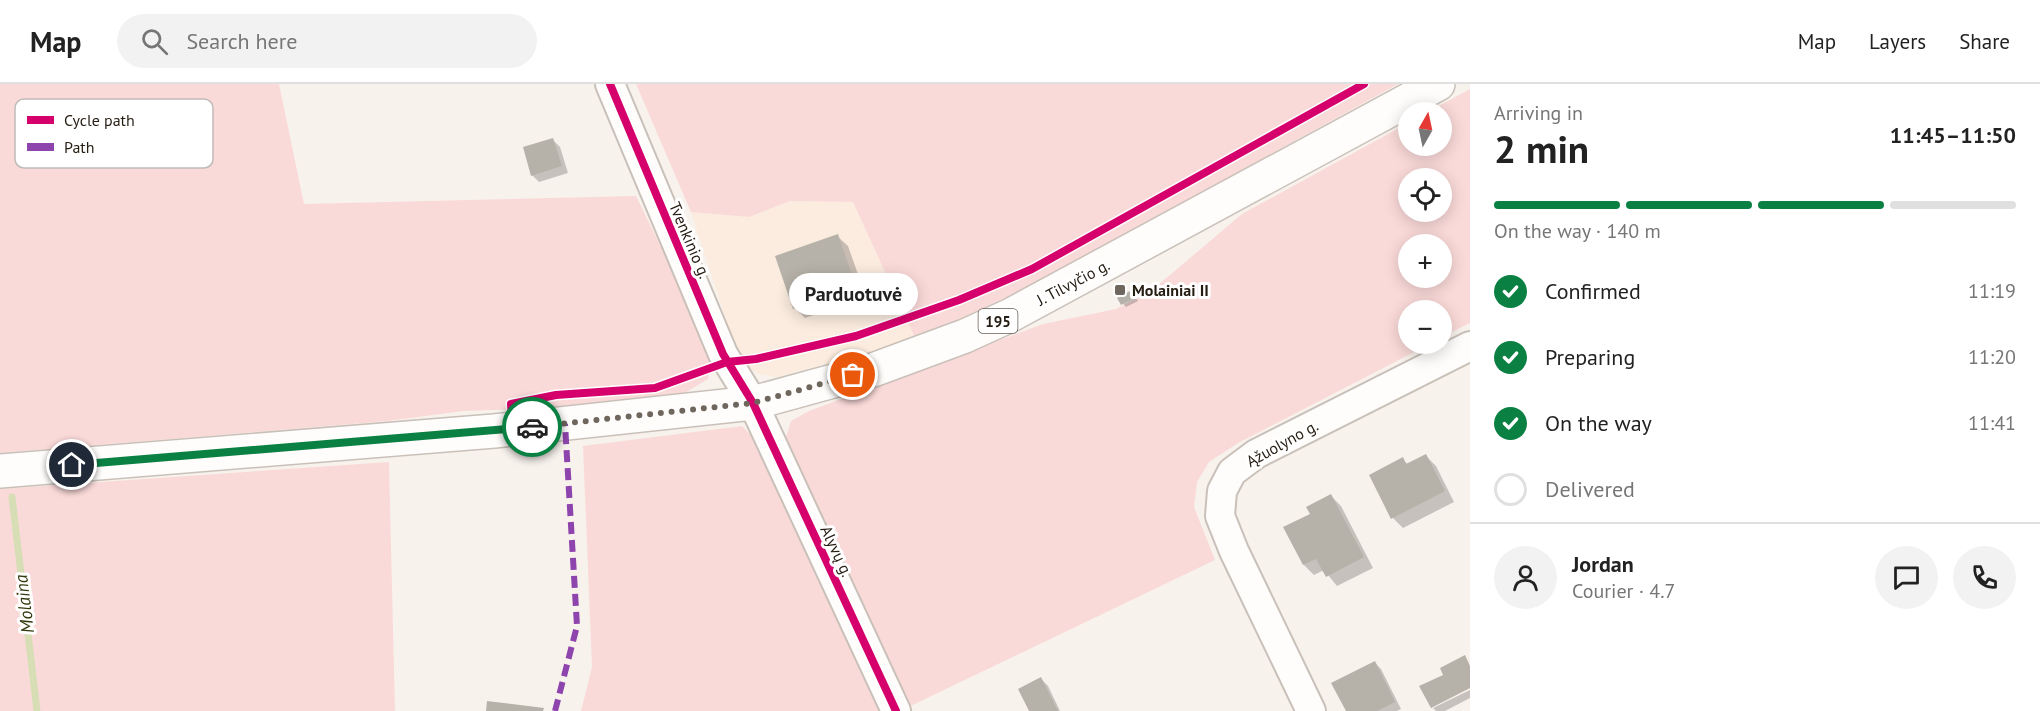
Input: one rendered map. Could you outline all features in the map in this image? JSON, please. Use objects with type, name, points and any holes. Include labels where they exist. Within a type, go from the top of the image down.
[{"type":"main road","name":"J. Tilvyčio g.","points":[[0,471],[494,431],[753,403],[873,370],[965,336],[1011,315],[1438,84]]},
{"type":"street","name":"Tvenkinio g.","points":[[610,84],[723,354],[753,403]]},
{"type":"street","name":"Ąžuolyno g.","points":[[1311,711],[1234,551],[1220,516],[1222,491],[1232,471],[1256,454],[1470,346]]},
{"type":"street","name":"Alyvų g.","points":[[753,403],[896,711]]},
{"type":"shaded area","points":[[0,84],[279,84],[304,204],[636,196],[712,351],[708,379],[685,393],[633,404],[463,411],[388,421],[0,453]]},
{"type":"shaded area","points":[[636,84],[1398,84],[1037,283],[916,340],[853,202],[790,201],[749,217],[691,212]]},
{"type":"shaded area","points":[[1470,89],[1470,323],[1452,332],[1452,300],[1398,300],[1398,354],[1411,354],[1238,443],[1209,462],[1197,482],[1194,507],[1215,560],[900,711],[581,711],[592,667],[583,446],[742,426],[764,449],[791,462],[786,437],[791,421],[809,411],[1043,324],[1116,309],[1151,291],[1242,214],[1398,128],[1398,156],[1452,156],[1452,102],[1446,102]]},
{"type":"shaded area","points":[[790,201],[853,202],[916,340],[776,377],[759,374],[747,367],[738,356],[691,212],[749,217]]},
{"type":"shaded area","points":[[389,462],[395,711],[0,711],[0,489]]},
{"type":"building","points":[[553,138],[562,166],[531,176],[523,147]]},
{"type":"building","points":[[838,234],[856,287],[793,309],[775,256]]},
{"type":"building","points":[[1132,290],[1136,297],[1121,305],[1117,298]]},
{"type":"building","points":[[1426,454],[1445,491],[1391,519],[1369,475],[1403,457],[1406,464]]},
{"type":"building","points":[[1331,494],[1364,557],[1326,577],[1316,559],[1303,565],[1283,527],[1310,514],[1306,507]]},
{"type":"building","points":[[1465,655],[1470,666],[1470,688],[1431,708],[1419,686],[1443,675],[1440,668]]},
{"type":"building","points":[[1375,661],[1395,702],[1377,711],[1346,711],[1331,683]]},
{"type":"building","points":[[1041,677],[1058,711],[1029,711],[1018,689]]},
{"type":"building","points":[[487,701],[544,708],[543,711],[486,711]]},
{"type":"waterway","name":"Molaina","points":[[12,497],[37,711]]},
{"type":"marked path","points":[[555,711],[577,626],[565,424]]},
{"type":"cycle path","points":[[610,84],[723,354],[753,403],[896,711]]},
{"type":"cycle path","points":[[513,429],[511,404],[556,395],[655,388],[727,362],[756,359],[856,336],[959,300],[1032,269],[1364,84]]},
{"type":"way so far","points":[[532,427],[753,403],[853,375]]},
{"type":"place","name":"Molainiai II","points":[[1120,290]]},
{"type":"place","name":"Parduotuvė","points":[[853,375]]},
{"type":"route","points":[[72,465],[532,427]]}]
